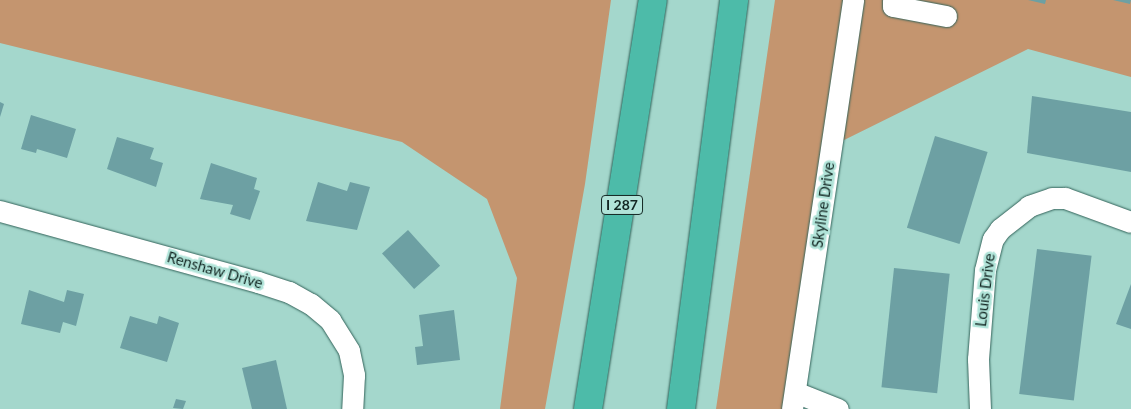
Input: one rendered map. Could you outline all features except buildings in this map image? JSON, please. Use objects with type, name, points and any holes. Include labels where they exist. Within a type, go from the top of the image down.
[{"type":"highway","name":"I 287","points":[[588,409],[653,0]]},
{"type":"highway","points":[[681,409],[734,0]]},
{"type":"street","name":"Skyline Drive","points":[[794,400],[853,0]]},
{"type":"street","points":[[893,0],[892,6],[946,16]]},
{"type":"street","name":"Louis Drive","points":[[980,409],[978,359],[985,270],[993,239],[1000,229],[1029,206],[1052,198],[1065,198],[1131,222]]},
{"type":"street","name":"Renshaw Drive","points":[[0,211],[258,282],[289,292],[311,304],[334,325],[349,352],[354,375],[352,409]]},
{"type":"street","points":[[794,400],[838,409]]},
{"type":"shaded area","points":[[0,0],[611,0],[585,184],[545,409],[500,409],[517,278],[487,199],[402,142],[0,43]]},
{"type":"shaded area","points":[[775,0],[1131,0],[1131,77],[1028,49],[832,146],[792,409],[716,409]]}]
